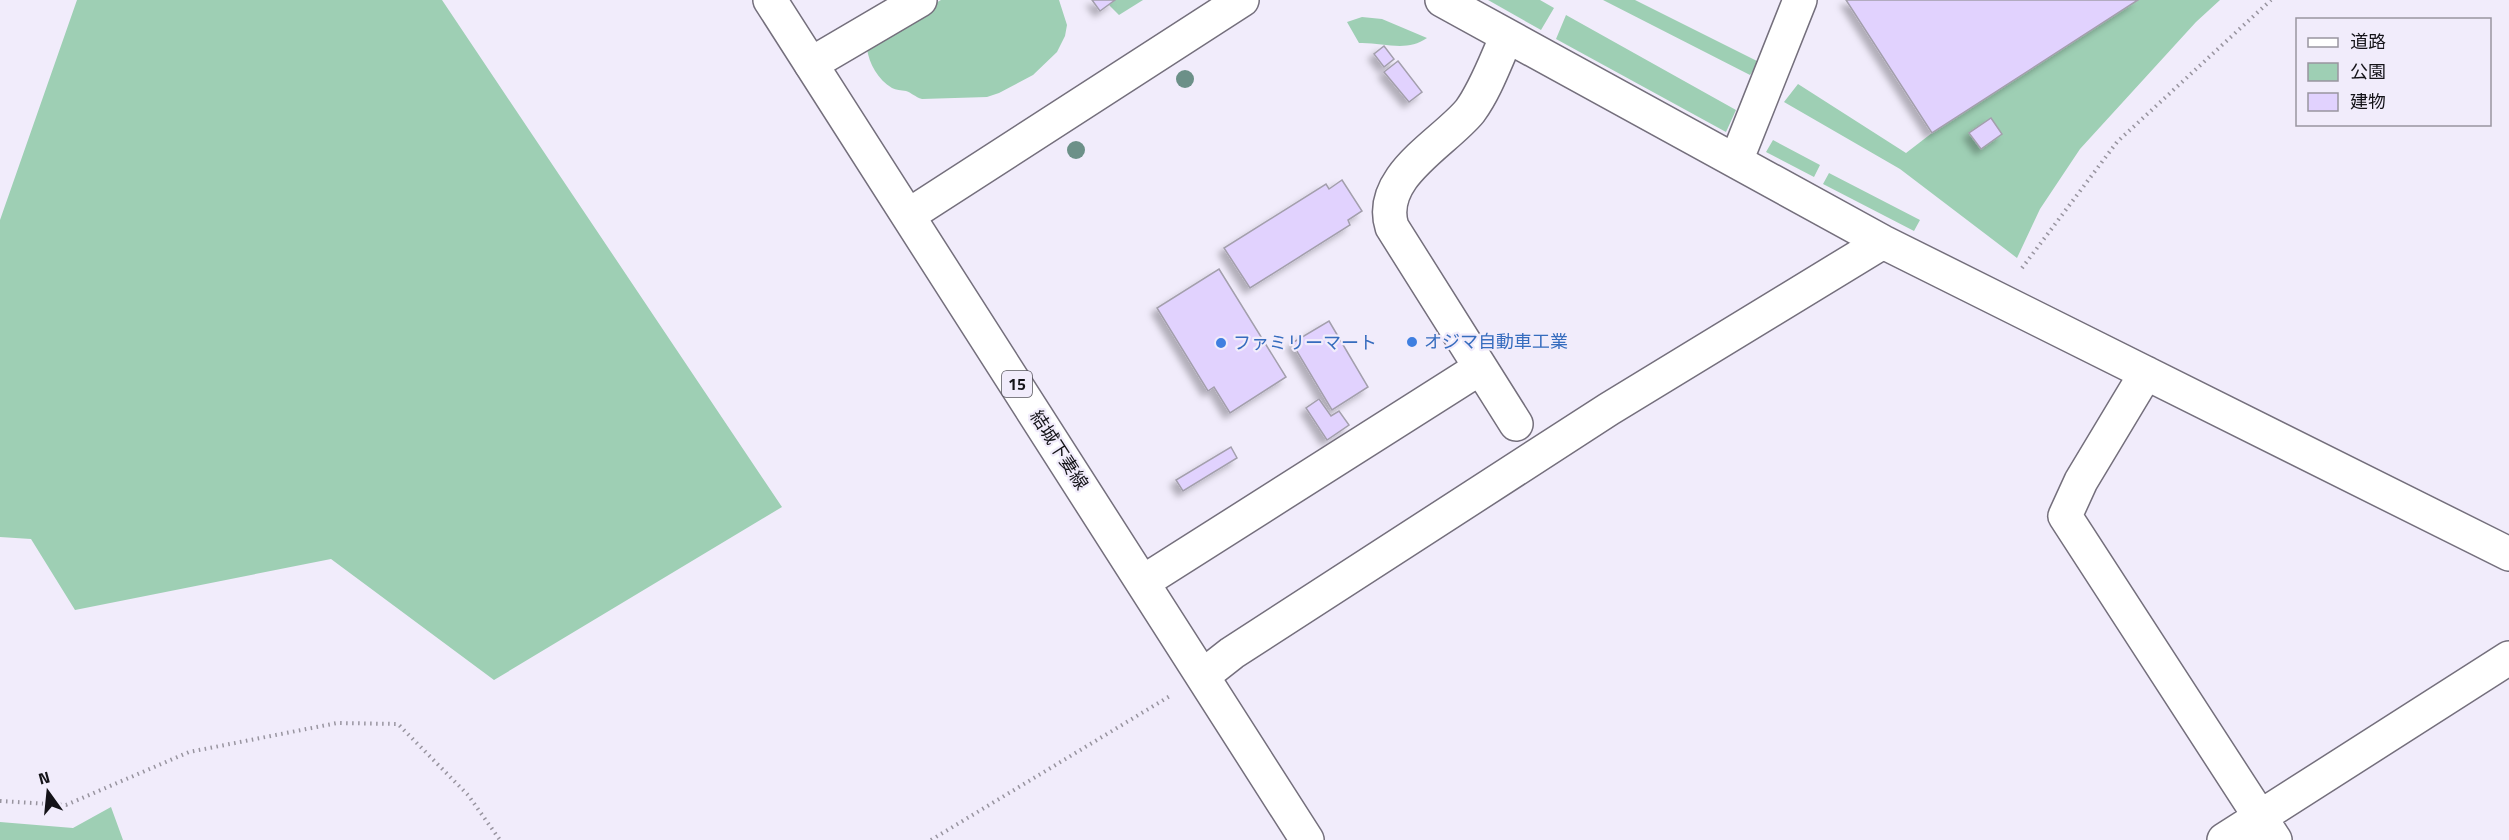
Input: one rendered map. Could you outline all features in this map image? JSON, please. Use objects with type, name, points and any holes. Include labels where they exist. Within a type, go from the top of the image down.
[{"type":"street","name":"結城下妻線","points":[[770,0],[1204,675],[1307,840]]},
{"type":"street","points":[[811,64],[920,0]]},
{"type":"street","points":[[909,215],[1242,0]]},
{"type":"street","points":[[1442,0],[1883,242],[2509,554]]},
{"type":"street","points":[[1736,161],[1800,0]]},
{"type":"street","points":[[1507,36],[1471,110],[1404,174],[1391,201],[1388,216],[1392,226],[1516,424]]},
{"type":"street","points":[[1204,675],[1232,653],[1609,409],[1883,242]]},
{"type":"street","points":[[1143,582],[1480,368]]},
{"type":"street","points":[[2146,373],[2081,481],[2066,516],[2268,828]]},
{"type":"street","points":[[2224,840],[2268,828],[2509,658]]},
{"type":"path","points":[[1998,299],[2116,142],[2271,0]]},
{"type":"path","points":[[931,840],[1204,675]]},
{"type":"path","points":[[0,801],[66,805],[189,752],[337,723],[398,724],[468,795],[500,840]]},
{"type":"green space","points":[[77,0],[442,0],[782,507],[494,680],[331,559],[75,610],[31,539],[0,537],[0,220]]},
{"type":"green space","points":[[941,0],[1059,0],[1067,25],[1065,36],[1057,52],[1033,75],[987,97],[922,99],[906,91],[892,88],[875,71],[867,49],[916,14]]},
{"type":"green space","points":[[1115,0],[1143,0],[1119,15],[1109,5]]},
{"type":"green space","points":[[1488,0],[1540,0],[1554,8],[1541,30]]},
{"type":"green space","points":[[1603,0],[1635,0],[1759,62],[1750,75]]},
{"type":"green space","points":[[2138,0],[2220,0],[2196,22],[2080,149],[2040,209],[2017,258],[1900,169],[1784,102],[1798,84],[1906,153],[1932,133]]},
{"type":"green space","points":[[1566,15],[1736,110],[1726,132],[1556,39]]},
{"type":"green space","points":[[1362,17],[1382,19],[1427,38],[1403,46],[1359,43],[1347,22]]},
{"type":"green space","points":[[1773,140],[1820,165],[1814,177],[1766,152]]},
{"type":"green space","points":[[1829,173],[1920,220],[1914,231],[1823,184]]},
{"type":"green space","points":[[111,807],[123,840],[0,840],[0,822],[73,828]]},
{"type":"building","points":[[1092,0],[1115,0],[1100,11]]},
{"type":"building","points":[[1846,0],[2138,0],[1932,133]]},
{"type":"building","points":[[1384,46],[1394,59],[1384,67],[1374,54]]},
{"type":"building","points":[[1398,61],[1422,92],[1409,102],[1384,72]]},
{"type":"building","points":[[1991,118],[2002,134],[1981,149],[1969,133]]},
{"type":"building","points":[[1342,180],[1362,211],[1348,220],[1350,225],[1250,288],[1224,248],[1326,184],[1329,189]]},
{"type":"building","name":"ファミリーマート","points":[[1219,269],[1286,377],[1230,413],[1214,387],[1208,391],[1157,308]]},
{"type":"building","points":[[1329,321],[1368,387],[1332,410],[1292,343]]},
{"type":"building","points":[[1319,399],[1331,416],[1339,411],[1349,425],[1327,440],[1306,408]]},
{"type":"building","points":[[1231,447],[1237,458],[1183,491],[1176,480]]},
{"type":"place","name":"オジマ自動車工業","points":[[1412,342]]},
{"type":"place","name":"ファミリーマート","points":[[1221,343]]}]
